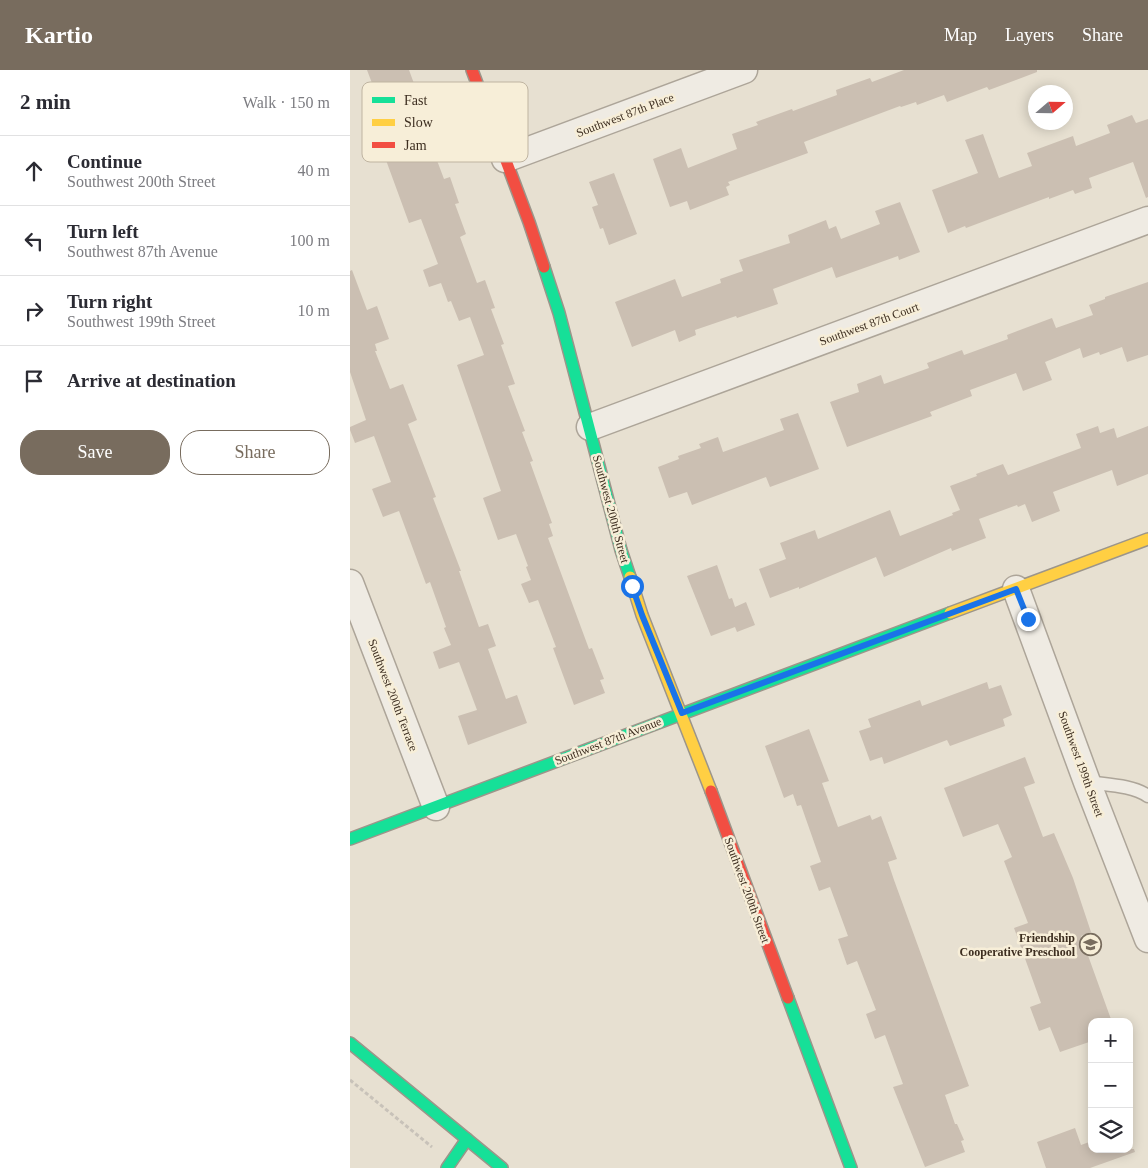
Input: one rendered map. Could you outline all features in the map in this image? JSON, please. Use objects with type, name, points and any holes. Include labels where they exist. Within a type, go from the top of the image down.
[{"type":"street","name":"Southwest 200th Street","points":[[472,70],[476,82]]},
{"type":"street","name":"Southwest 87th Place","points":[[528,150],[744,70]]},
{"type":"street","name":"Southwest 200th Street","points":[[506,162],[559,312],[632,586],[652,642],[682,713],[851,1168]]},
{"type":"street","name":"Southwest 87th Court","points":[[590,428],[1148,220]]},
{"type":"street","name":"Southwest 87th Avenue","points":[[350,839],[682,713],[1148,540]]},
{"type":"street","name":"Southwest 200th Terrace","points":[[350,584],[436,807]]},
{"type":"street","name":"Southwest 199th Street","points":[[1016,589],[1087,782],[1148,939]]},
{"type":"street","points":[[350,1043],[502,1168]]},
{"type":"street","points":[[447,1168],[467,1139]]},
{"type":"lane","points":[[1087,782],[1124,788],[1148,796]]},
{"type":"path","points":[[350,1080],[427,1143]]},
{"type":"building","points":[[367,70],[409,70],[413,82],[372,82]]},
{"type":"building","points":[[904,70],[1037,70],[1037,72],[989,90],[987,87],[947,102],[944,95],[917,105],[916,102],[900,106],[804,142],[808,153],[728,182],[730,185],[726,187],[729,195],[690,210],[687,201],[670,207],[653,159],[681,148],[688,168],[737,149],[732,134],[758,125],[756,122],[837,95],[836,90],[870,78],[872,82]]},
{"type":"building","points":[[1132,115],[1136,123],[1148,119],[1148,197],[1146,198],[1133,162],[1089,178],[1092,188],[1075,194],[1073,190],[1049,199],[1049,197],[948,233],[932,190],[978,173],[965,140],[983,134],[999,178],[1032,166],[1027,153],[1073,136],[1076,146],[1110,133],[1107,125]]},
{"type":"building","points":[[387,162],[438,162],[444,179],[450,177],[459,203],[455,204],[466,234],[460,237],[477,283],[485,280],[495,308],[491,309],[504,344],[501,345],[515,384],[508,386],[525,431],[522,432],[533,461],[530,462],[552,523],[549,524],[553,536],[548,538],[589,649],[592,648],[604,679],[600,680],[605,693],[574,705],[553,648],[556,647],[538,600],[529,603],[521,584],[531,580],[516,534],[498,540],[483,498],[501,491],[457,365],[484,355],[470,317],[459,321],[451,301],[448,302],[441,283],[429,287],[423,270],[438,264],[421,219],[409,223]]},
{"type":"building","points":[[614,173],[637,234],[609,245],[603,228],[600,229],[592,207],[598,205],[589,182]]},
{"type":"building","points":[[900,202],[920,252],[899,260],[898,256],[836,278],[832,267],[773,289],[778,304],[695,330],[696,335],[679,342],[675,330],[632,347],[615,302],[675,279],[682,297],[721,283],[720,279],[743,271],[739,260],[790,243],[788,235],[826,220],[829,229],[836,226],[841,239],[880,224],[875,211]]},
{"type":"building","points":[[352,270],[367,310],[377,306],[389,339],[375,344],[377,351],[375,351],[390,389],[403,384],[417,420],[408,424],[436,497],[433,498],[461,571],[459,571],[479,627],[488,624],[496,646],[488,649],[506,699],[517,695],[527,723],[468,745],[458,716],[477,710],[459,662],[439,669],[433,652],[451,645],[430,582],[426,584],[399,511],[383,517],[372,489],[391,482],[374,436],[355,443],[350,430],[350,427],[366,420],[350,372],[350,271]]},
{"type":"building","points":[[1148,282],[1148,355],[1127,362],[1122,347],[1100,355],[1099,352],[1083,358],[1080,348],[1045,362],[1052,380],[1023,391],[1016,373],[970,390],[972,396],[930,412],[932,416],[847,447],[830,402],[859,392],[857,384],[881,375],[884,384],[929,368],[927,363],[962,350],[964,355],[1008,339],[1007,335],[1052,318],[1056,328],[1093,315],[1089,305],[1105,299],[1105,297]]},
{"type":"building","points":[[798,413],[819,469],[770,487],[766,477],[692,505],[687,492],[669,498],[658,467],[679,459],[678,456],[701,448],[699,444],[718,437],[723,452],[784,430],[780,419]]},
{"type":"building","points":[[1098,426],[1100,433],[1114,428],[1117,438],[1148,426],[1148,474],[1117,486],[1112,470],[1053,492],[1060,511],[1032,522],[1025,504],[1018,507],[1017,505],[979,519],[986,538],[952,551],[951,548],[884,577],[876,557],[799,589],[799,587],[770,598],[759,569],[786,559],[780,543],[815,530],[818,539],[890,510],[900,536],[953,515],[952,513],[960,510],[950,486],[1003,464],[1008,475],[1081,448],[1076,434]]},
{"type":"building","points":[[717,565],[729,599],[732,598],[735,607],[746,602],[755,625],[737,632],[735,627],[711,636],[687,576]]},
{"type":"building","points":[[987,682],[989,689],[1001,685],[1012,715],[1003,719],[1005,726],[950,746],[947,740],[884,764],[882,757],[870,761],[859,731],[871,727],[868,719],[920,700],[922,706]]},
{"type":"building","points":[[809,729],[829,781],[822,783],[838,827],[870,815],[872,820],[881,816],[897,859],[888,862],[969,1086],[945,1095],[955,1124],[957,1124],[964,1140],[961,1141],[965,1152],[925,1167],[893,1087],[903,1084],[885,1035],[875,1039],[866,1014],[876,1010],[857,961],[847,965],[838,939],[848,936],[830,887],[819,891],[810,866],[821,862],[801,805],[797,806],[793,794],[784,798],[765,746]]},
{"type":"building","points":[[1025,757],[1035,783],[1024,787],[1043,837],[1054,833],[1073,878],[1091,932],[1081,936],[1111,1018],[1088,1018],[1088,1042],[1060,1052],[1050,1027],[1039,1031],[1030,1007],[1041,1003],[1014,928],[1028,923],[1004,861],[1012,857],[998,824],[963,837],[944,788]]},
{"type":"building","points":[[1075,1128],[1081,1145],[1088,1142],[1088,1153],[1132,1153],[1090,1168],[1046,1168],[1037,1142]]},
{"type":"traffic: fast","points":[[544,267],[559,313],[621,550],[630,577]]},
{"type":"traffic: fast","points":[[350,839],[950,613]]},
{"type":"traffic: fast","points":[[788,998],[851,1168]]},
{"type":"traffic: fast","points":[[350,1043],[502,1168]]},
{"type":"traffic: fast","points":[[447,1168],[467,1139]]},
{"type":"traffic: slow","points":[[950,613],[1148,539]]},
{"type":"traffic: slow","points":[[630,577],[642,615],[711,791]]},
{"type":"traffic: jam","points":[[472,70],[476,82]]},
{"type":"traffic: jam","points":[[506,162],[544,267]]},
{"type":"traffic: jam","points":[[711,791],[788,998]]},
{"type":"place","name":"Friendship Cooperative Preschool","points":[[1091,945]]},
{"type":"route","points":[[632,586],[663,669],[682,713],[1016,589],[1028,619]]}]
